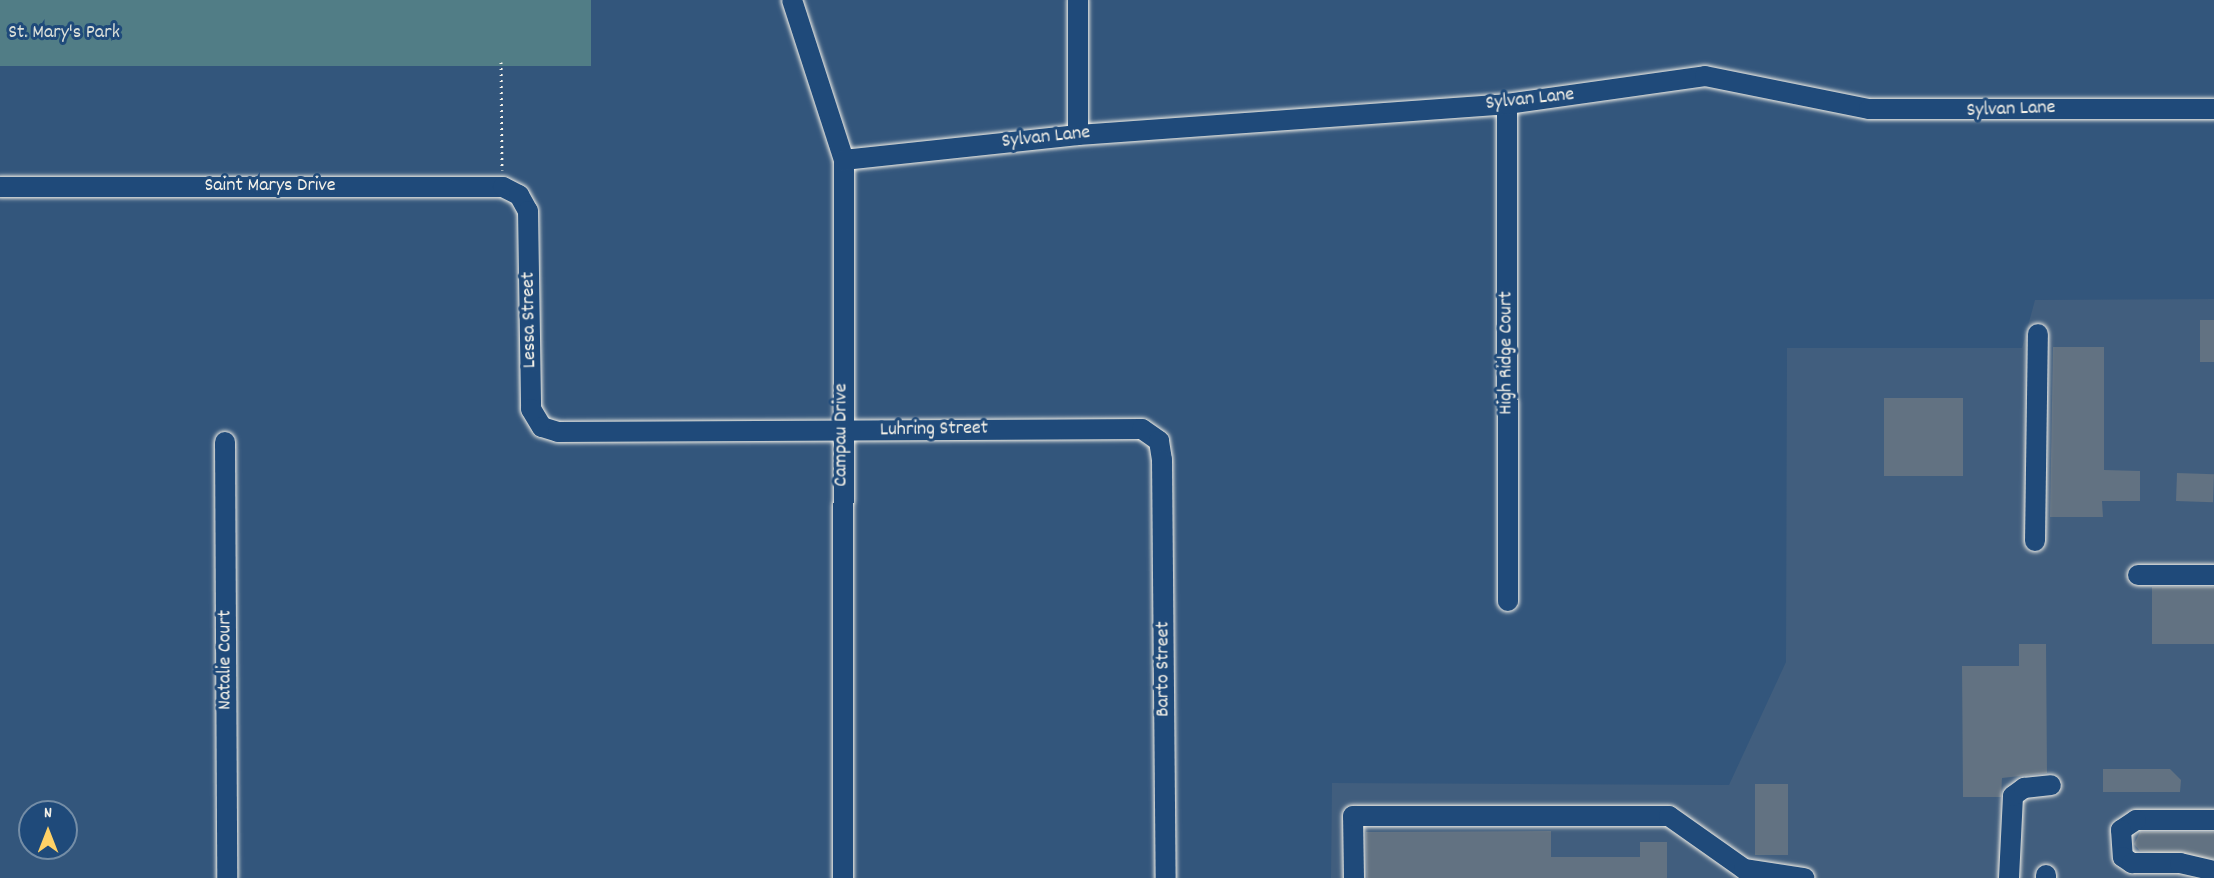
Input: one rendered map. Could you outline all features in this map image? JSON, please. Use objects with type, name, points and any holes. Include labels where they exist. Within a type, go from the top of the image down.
[{"type":"street","name":"Campau Drive","points":[[792,0],[844,160],[843,878]]},
{"type":"street","points":[[1078,0],[1078,135]]},
{"type":"street","name":"Sylvan Lane","points":[[844,160],[1078,135],[1507,104],[1705,76],[1869,109],[1972,113],[2214,109]]},
{"type":"street","name":"High Ridge Court","points":[[1507,104],[1508,601]]},
{"type":"street","name":"Saint Marys Drive","points":[[0,187],[502,187]]},
{"type":"street","name":"Lessa Street","points":[[502,187],[519,195],[528,211],[531,409],[542,427]]},
{"type":"street","points":[[2035,541],[2038,334]]},
{"type":"street","name":"Luhring Street","points":[[542,427],[558,432],[1142,429],[1159,441],[1162,460]]},
{"type":"street","name":"Natalie Court","points":[[225,442],[226,878]]},
{"type":"street","name":"Barto Street","points":[[1162,460],[1166,878]]},
{"type":"street","points":[[2138,575],[2214,575]]},
{"type":"street","points":[[2009,878],[2013,796],[2024,788],[2051,785]]},
{"type":"street","points":[[1354,878],[1353,816],[1669,816],[1744,869],[1803,878]]},
{"type":"street","points":[[2214,820],[2126,822],[2121,848],[2132,863],[2180,863],[2214,871]]},
{"type":"path","points":[[501,62],[502,187]]},
{"type":"shaded area","points":[[2214,299],[2214,878],[1331,878],[1332,783],[1729,785],[1786,662],[1787,348],[2022,348],[2035,300]]},
{"type":"green space","name":"St. Mary's Park","points":[[0,0],[591,0],[591,66],[0,66]]},
{"type":"building","points":[[2200,320],[2214,320],[2214,362],[2200,362]]},
{"type":"building","points":[[2053,347],[2104,347],[2104,470],[2140,471],[2140,501],[2102,501],[2103,517],[2050,517]]},
{"type":"building","points":[[1884,398],[1963,398],[1963,476],[1884,476]]},
{"type":"building","points":[[2177,473],[2214,474],[2213,502],[2176,501]]},
{"type":"building","points":[[2152,587],[2214,587],[2214,644],[2152,644]]},
{"type":"building","points":[[2019,644],[2046,644],[2047,773],[2002,778],[2001,797],[1963,797],[1962,666],[2019,666]]},
{"type":"building","points":[[2103,769],[2170,769],[2181,780],[2180,792],[2103,792]]},
{"type":"building","points":[[1755,784],[1788,784],[1788,855],[1755,855]]},
{"type":"building","points":[[1551,831],[1551,857],[1640,857],[1640,842],[1667,842],[1667,878],[1367,878],[1366,832]]},
{"type":"building","points":[[2140,832],[2214,832],[2214,859],[2140,851],[2134,844]]}]
